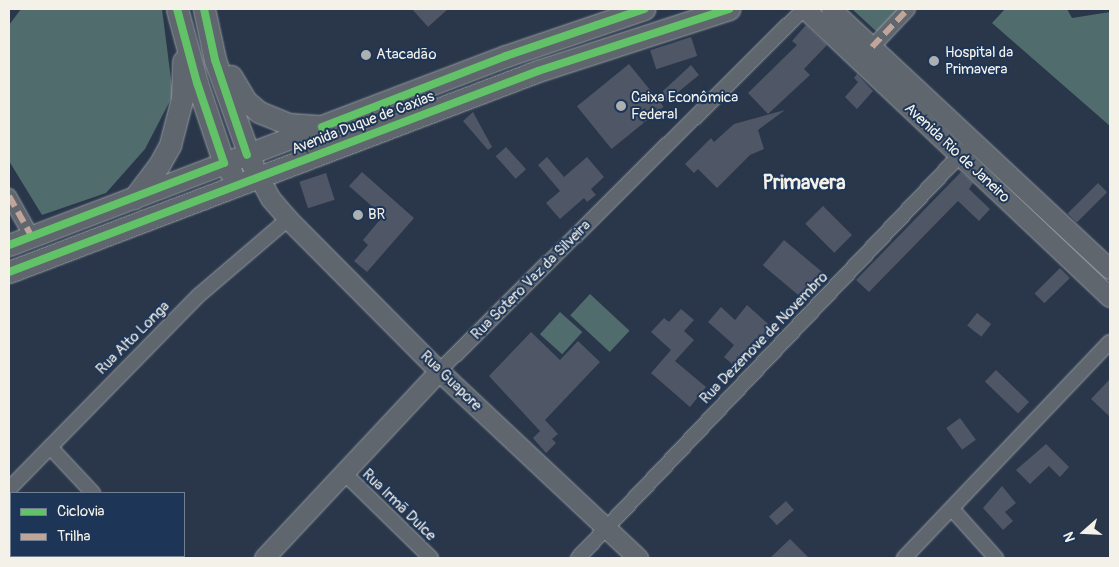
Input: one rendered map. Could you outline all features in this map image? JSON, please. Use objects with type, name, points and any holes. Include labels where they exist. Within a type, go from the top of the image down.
[{"type":"main road","points":[[178,9],[183,33],[224,163],[250,181]]},
{"type":"main road","name":"Avenida Duque de Caxias","points":[[9,245],[506,56],[644,9]]},
{"type":"main road","name":"Avenida Duque de Caxias","points":[[9,272],[538,71],[729,9]]},
{"type":"main road","points":[[206,18],[237,88],[259,112],[288,124],[322,126]]},
{"type":"main road","points":[[206,18],[247,155],[250,181]]},
{"type":"main road","points":[[134,198],[159,166],[177,125],[182,99],[183,33]]},
{"type":"street","name":"Avenida Rio de Janeiro","points":[[805,9],[1110,297]]},
{"type":"street","name":"Rua Sotero Vaz da Silveira","points":[[264,558],[345,474],[439,371],[805,9]]},
{"type":"street","name":"Avenida Rio de Janeiro","points":[[831,9],[1110,269]]},
{"type":"street","points":[[872,47],[908,9]]},
{"type":"street","name":"Rua Dezenove de Novembro","points":[[578,558],[960,155],[976,144]]},
{"type":"street","name":"Rua Guapore","points":[[250,181],[270,198],[288,219],[439,371],[638,558]]},
{"type":"street","points":[[9,196],[32,237]]},
{"type":"street","name":"Rua Alto Longa","points":[[9,488],[198,296],[288,219]]},
{"type":"street","points":[[904,558],[1110,342]]},
{"type":"street","points":[[50,447],[92,492]]},
{"type":"street","name":"Rua Irmã Dulce","points":[[345,474],[431,558]]},
{"type":"street","points":[[952,509],[996,558]]},
{"type":"green space","points":[[21,9],[162,9],[173,95],[145,149],[106,193],[42,215],[9,161],[9,25]]},
{"type":"green space","points":[[852,9],[902,9],[878,33]]},
{"type":"green space","points":[[1005,9],[1067,9],[1072,18],[1110,12],[1110,126],[992,23]]},
{"type":"green space","points":[[590,294],[629,331],[610,352],[570,315]]},
{"type":"green space","points":[[560,312],[582,332],[562,354],[540,334]]},
{"type":"building","points":[[412,9],[448,9],[428,27]]},
{"type":"building","points":[[806,25],[827,45],[804,69],[810,75],[768,114],[748,93],[797,45],[792,41]]},
{"type":"building","points":[[691,37],[697,56],[656,69],[650,50]]},
{"type":"building","name":"Caixa Econômica Federal","points":[[629,64],[664,107],[612,149],[577,106]]},
{"type":"building","points":[[691,65],[699,75],[666,102],[663,91]]},
{"type":"building","points":[[857,74],[873,91],[857,109],[845,97],[858,82],[854,78]]},
{"type":"building","points":[[785,110],[758,130],[764,149],[750,155],[717,188],[698,169],[694,173],[685,164],[711,138],[714,142],[734,124]]},
{"type":"building","points":[[473,112],[492,147],[488,150],[463,121]]},
{"type":"building","points":[[506,147],[526,169],[516,179],[496,156]]},
{"type":"building","points":[[547,157],[564,177],[587,157],[604,177],[591,189],[596,195],[587,202],[584,198],[560,219],[546,203],[560,191],[538,165]]},
{"type":"building","points":[[362,172],[414,218],[367,272],[354,261],[368,245],[363,240],[383,216],[349,186]]},
{"type":"building","points":[[961,172],[973,183],[969,189],[990,209],[979,221],[958,201],[869,292],[856,280]]},
{"type":"building","points":[[326,173],[335,200],[308,208],[299,182]]},
{"type":"building","points":[[1098,183],[1107,192],[1077,223],[1068,213]]},
{"type":"building","points":[[823,206],[852,235],[834,253],[805,224]]},
{"type":"building","points":[[784,240],[827,276],[806,301],[763,265]]},
{"type":"building","points":[[1060,268],[1070,278],[1044,303],[1035,293]]},
{"type":"building","points":[[747,305],[776,331],[763,345],[756,338],[742,354],[748,359],[739,370],[724,357],[734,345],[708,322],[721,307],[735,320]]},
{"type":"building","points":[[681,309],[694,320],[684,331],[694,340],[675,361],[706,387],[690,407],[651,373],[671,350],[651,332],[664,318],[669,322]]},
{"type":"building","points":[[977,313],[991,324],[981,337],[967,326]]},
{"type":"building","points":[[531,332],[560,360],[578,341],[600,362],[545,420],[558,434],[552,439],[556,443],[546,453],[533,438],[540,431],[489,376]]},
{"type":"building","points":[[996,370],[1029,402],[1018,413],[985,382]]},
{"type":"building","points":[[1110,379],[1110,417],[1091,399]]},
{"type":"building","points":[[960,418],[976,440],[962,450],[946,428]]},
{"type":"building","points":[[1046,444],[1069,467],[1060,477],[1049,466],[1030,484],[1016,470]]},
{"type":"building","points":[[1002,486],[1016,503],[1005,512],[1013,521],[1003,530],[983,508]]},
{"type":"building","points":[[786,501],[794,510],[777,525],[769,516]]},
{"type":"building","points":[[790,539],[809,558],[770,558]]},
{"type":"marked path","points":[[872,47],[908,9]]},
{"type":"marked path","points":[[9,196],[32,237]]},
{"type":"cycle path","points":[[9,245],[224,163],[197,83],[177,9]]},
{"type":"cycle path","points":[[204,9],[215,60],[247,155]]},
{"type":"cycle path","points":[[322,127],[506,56],[644,9]]},
{"type":"cycle path","points":[[9,272],[538,71],[729,9]]},
{"type":"place","name":"Atacadão","points":[[366,55]]},
{"type":"place","name":"Hospital da Primavera","points":[[934,61]]},
{"type":"place","name":"Caixa Econômica Federal","points":[[621,106]]},
{"type":"place","name":"BR","points":[[358,215]]},
{"type":"district","name":"Primavera","points":[[804,182]]}]
